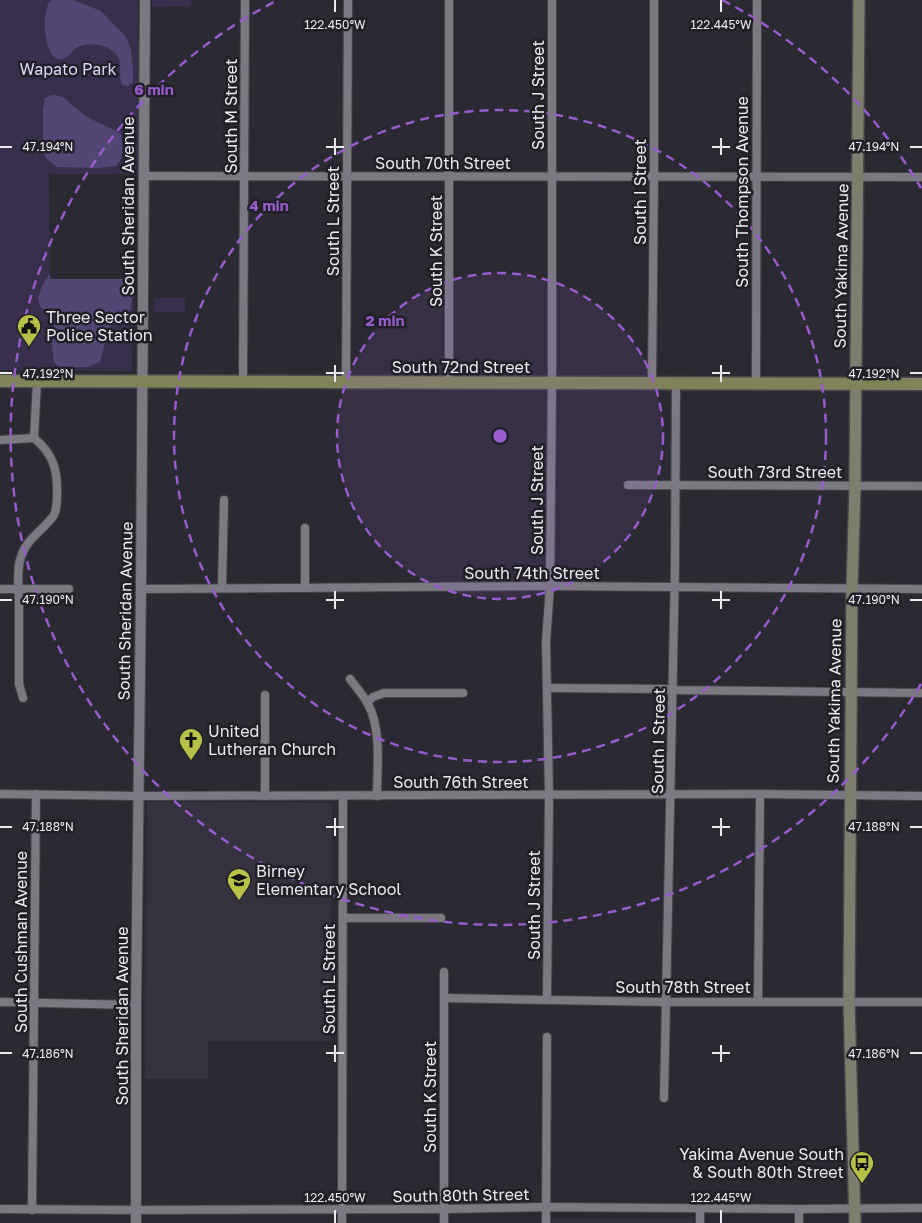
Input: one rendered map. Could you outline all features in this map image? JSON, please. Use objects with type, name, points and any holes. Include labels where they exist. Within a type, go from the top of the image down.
[{"type":"main road","name":"South Yakima Avenue","points":[[855,1223],[849,1001],[859,0]]},
{"type":"main road","name":"South 72nd Street","points":[[0,381],[922,384]]},
{"type":"street","name":"South Sheridan Avenue","points":[[136,1223],[136,1005],[145,0]]},
{"type":"street","name":"South M Street","points":[[243,382],[245,0]]},
{"type":"street","name":"South L Street","points":[[346,382],[348,0]]},
{"type":"street","name":"South K Street","points":[[449,0],[449,383]]},
{"type":"street","name":"South J Street","points":[[547,1000],[549,796],[546,642],[550,586],[552,383],[552,0]]},
{"type":"street","name":"South I Street","points":[[652,384],[654,0]]},
{"type":"street","name":"South Thompson Avenue","points":[[756,384],[757,0]]},
{"type":"street","name":"South 70th Street","points":[[143,176],[922,177]]},
{"type":"street","points":[[34,438],[37,382]]},
{"type":"street","name":"South I Street","points":[[664,1098],[671,794],[676,384]]},
{"type":"street","points":[[0,440],[34,438],[48,452],[57,478],[57,505],[54,514],[36,534],[21,557],[18,589],[19,684],[22,698]]},
{"type":"street","name":"South 73rd Street","points":[[628,485],[922,486]]},
{"type":"street","points":[[222,588],[224,500]]},
{"type":"street","points":[[305,528],[305,588]]},
{"type":"street","name":"South 74th Street","points":[[141,589],[550,586],[922,589]]},
{"type":"street","points":[[0,589],[69,589]]},
{"type":"street","points":[[350,679],[372,713],[376,730],[377,796]]},
{"type":"street","points":[[547,688],[922,693]]},
{"type":"street","points":[[366,702],[373,696],[384,693],[463,693]]},
{"type":"street","points":[[265,695],[265,796]]},
{"type":"street","name":"South 76th Street","points":[[0,794],[138,796],[760,794],[922,796]]},
{"type":"street","name":"South Cushman Avenue","points":[[32,1210],[36,794]]},
{"type":"street","points":[[758,1001],[760,794]]},
{"type":"street","name":"South L Street","points":[[342,1223],[343,796]]},
{"type":"street","points":[[343,918],[441,918]]},
{"type":"street","name":"South K Street","points":[[444,972],[444,1223]]},
{"type":"street","name":"South 78th Street","points":[[444,998],[666,1002],[922,1002]]},
{"type":"street","points":[[0,1002],[136,1005]]},
{"type":"street","points":[[546,1223],[547,1037]]},
{"type":"street","points":[[700,1208],[700,1223]]},
{"type":"street","name":"South 80th Street","points":[[0,1209],[922,1208]]},
{"type":"street","points":[[799,1209],[799,1223]]},
{"type":"shaded area","points":[[52,0],[73,0],[101,11],[126,37],[131,50],[133,82],[128,86],[122,85],[119,59],[114,52],[104,46],[94,44],[83,45],[62,59],[52,55],[47,43],[45,17],[49,2]]},
{"type":"shaded area","points":[[51,95],[63,98],[88,117],[121,134],[122,155],[116,166],[97,168],[57,167],[48,160],[43,153],[43,109],[45,98]]},
{"type":"shaded area","points":[[50,273],[50,279],[134,279],[131,308],[127,315],[114,323],[108,331],[100,362],[87,367],[60,367],[54,363],[52,345],[54,322],[52,314],[40,307],[38,298],[42,286]]},
{"type":"shaded area","name":"Birney Elementary School","points":[[147,802],[332,803],[331,1041],[208,1041],[208,1079],[145,1079]]},
{"type":"shaded area","points":[[550,1219],[693,1219],[693,1223],[550,1223]]},
{"type":"green space","name":"Wapato Park","points":[[0,0],[138,0],[138,174],[49,174],[50,279],[134,279],[132,371],[0,370]]},
{"type":"green space","points":[[152,0],[191,0],[191,6],[152,7]]},
{"type":"green space","points":[[154,298],[185,298],[185,312],[154,312]]},
{"type":"place","name":"Three Sector Police Station","points":[[29,347]]},
{"type":"place","name":"United Lutheran Church","points":[[191,761]]},
{"type":"place","name":"Birney Elementary School","points":[[239,901]]},
{"type":"place","name":"Yakima Avenue South & South 80th Street","points":[[862,1184]]}]
